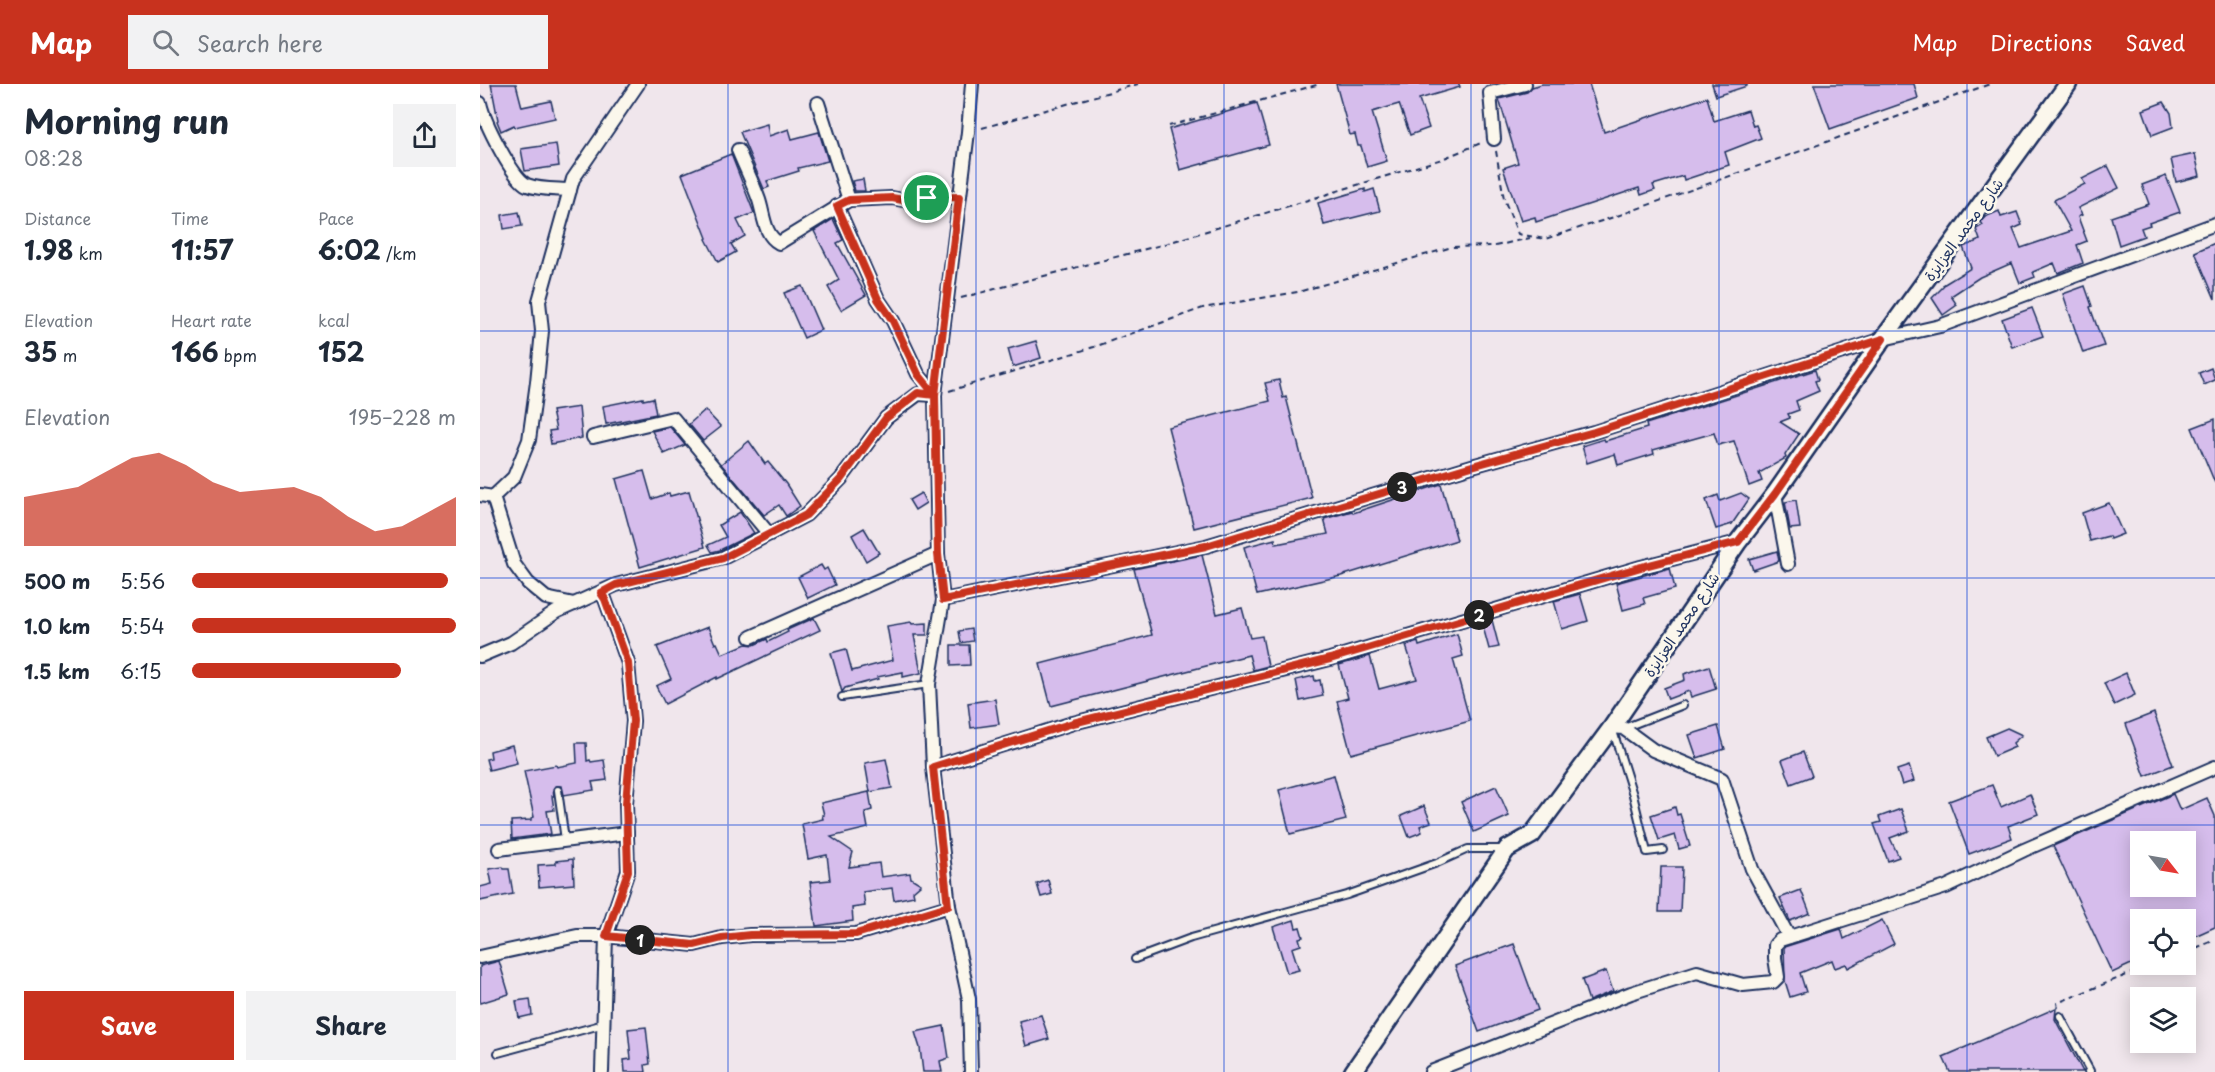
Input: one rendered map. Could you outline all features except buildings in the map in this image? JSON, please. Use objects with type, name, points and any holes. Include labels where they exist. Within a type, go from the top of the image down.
[{"type":"main road","name":"شارع محمد العزايزة","points":[[1353,1072],[1507,849],[1532,835],[1618,728],[1738,542],[1775,494],[1883,339],[2068,84]]},
{"type":"street","points":[[493,497],[514,477],[529,440],[541,341],[540,301],[573,179],[638,84]]},
{"type":"street","points":[[971,1072],[969,999],[948,906],[933,767],[929,684],[943,600],[938,554],[935,395],[972,84]]},
{"type":"street","points":[[1494,139],[1490,93],[1525,84]]},
{"type":"street","points":[[818,103],[849,200]]},
{"type":"street","points":[[480,104],[491,133],[519,180],[536,188],[570,190]]},
{"type":"street","points":[[738,150],[759,201],[765,226],[774,240],[779,243],[849,200],[892,198],[908,201],[916,198],[959,197]]},
{"type":"street","points":[[837,206],[878,299],[893,321],[918,374],[935,395]]},
{"type":"street","points":[[943,600],[1206,546],[1594,432],[1883,339],[1940,326],[2215,224]]},
{"type":"street","points":[[480,656],[511,643],[556,612],[616,585],[723,558],[806,515],[841,479],[886,418],[918,393],[935,395]]},
{"type":"street","points":[[592,437],[673,418],[769,534]]},
{"type":"street","points":[[1775,494],[1788,564]]},
{"type":"street","points":[[480,495],[493,497]]},
{"type":"street","points":[[493,497],[514,564],[528,583],[546,598],[574,604]]},
{"type":"street","points":[[933,767],[1073,723],[1330,659],[1641,567],[1738,542]]},
{"type":"street","points":[[751,637],[938,554]]},
{"type":"street","points":[[601,593],[628,663],[633,721],[626,803],[628,871],[606,936],[603,1072]]},
{"type":"street","points":[[1618,728],[1653,750],[1722,779],[1752,869],[1789,937]]},
{"type":"street","points":[[1431,1072],[1631,993],[1697,972],[1743,985],[1773,981],[1778,977],[1775,945],[1780,940],[1946,887],[2035,845],[2215,767]]},
{"type":"street","points":[[499,849],[627,833]]},
{"type":"street","points":[[480,957],[577,936],[606,936],[694,945],[722,938],[750,935],[856,934],[948,906]]},
{"type":"lane","points":[[842,697],[929,684]]},
{"type":"lane","points":[[1663,850],[1647,852],[1618,728],[1683,705]]},
{"type":"lane","points":[[558,790],[565,841]]},
{"type":"lane","points":[[1135,958],[1191,938],[1347,895],[1437,863],[1468,849],[1507,849]]},
{"type":"lane","points":[[2060,1016],[2090,1071],[2088,1072]]},
{"type":"lane","points":[[498,1053],[605,1024]]},
{"type":"path","points":[[968,132],[1138,84]]},
{"type":"path","points":[[1169,126],[1320,84]]},
{"type":"path","points":[[945,302],[1161,245],[1442,159],[1469,146],[1494,139],[1504,200],[1518,234],[1545,239],[1617,216],[1990,84]]},
{"type":"path","points":[[935,395],[1094,347],[1203,308],[1298,292],[1452,247],[1495,246],[1534,237]]},
{"type":"path","points":[[2196,948],[2215,940]]},
{"type":"path","points":[[2060,1016],[2057,1003],[2130,974]]},
{"type":"route","points":[[927,198],[908,201],[892,198],[849,200],[837,206],[878,299],[893,321],[918,374],[935,395],[938,554],[943,600],[1206,546],[1594,432],[1883,339],[1775,494],[1738,542],[1641,567],[1330,659],[1073,723],[933,767],[948,906],[856,934],[750,935],[722,938],[694,945],[606,936],[628,871],[626,803],[633,721],[628,663],[601,593],[616,585],[723,558],[806,515],[841,479],[886,418],[918,393],[935,395],[959,197],[927,198]]}]
